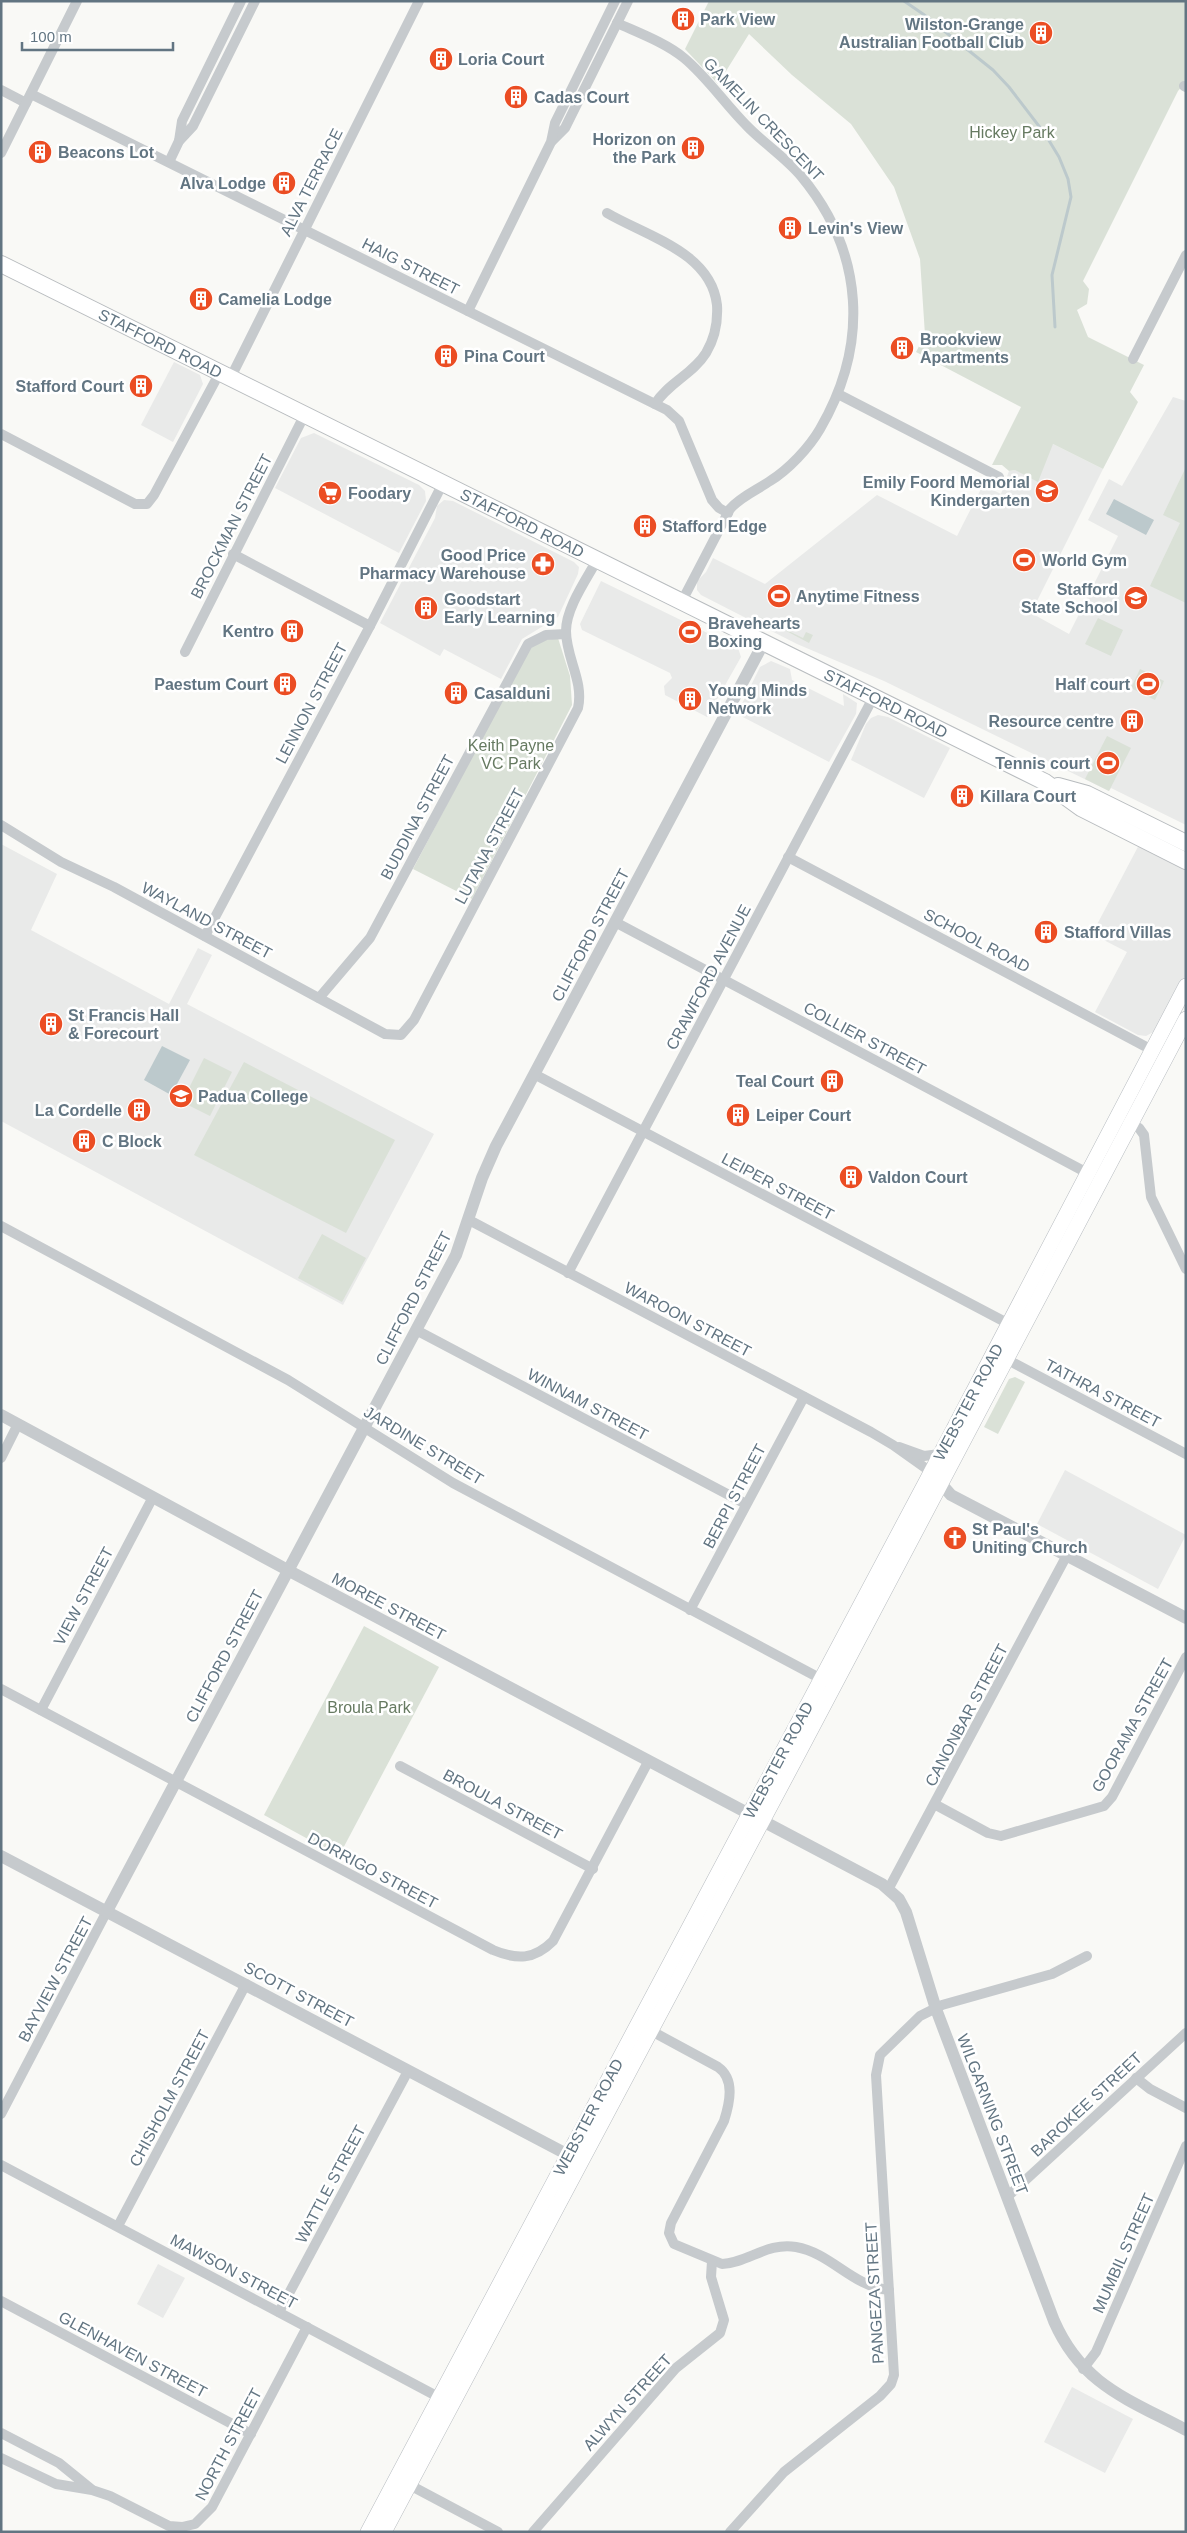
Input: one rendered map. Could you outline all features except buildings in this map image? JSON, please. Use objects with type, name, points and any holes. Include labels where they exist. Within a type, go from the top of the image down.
[{"type":"highway","name":"STAFFORD ROAD","points":[[1,264],[1045,782],[1081,808],[1186,861]]},
{"type":"highway","name":"STAFFORD ROAD","points":[[1045,782],[1087,794],[1186,843]]},
{"type":"main road","name":"WEBSTER ROAD","points":[[1124,1121],[1152,1050],[1186,986]]},
{"type":"main road","name":"WEBSTER ROAD","points":[[384,2532],[403,2482],[446,2400],[828,1683],[941,1485],[1124,1121],[1186,1019]]},
{"type":"main road","name":"WEBSTER ROAD","points":[[828,1683],[940,1454],[1009,1324],[1095,1177]]},
{"type":"main road","name":"WEBSTER ROAD","points":[[368,2532],[403,2482]]},
{"type":"street","points":[[1,153],[77,1]]},
{"type":"street","points":[[169,162],[179,141],[182,121],[241,1]]},
{"type":"street","points":[[179,141],[193,126],[255,1]]},
{"type":"street","name":"ALVA TERRACE","points":[[1,434],[134,504],[147,504],[225,374],[305,229],[419,1]]},
{"type":"street","points":[[552,142],[555,123],[616,1]]},
{"type":"street","points":[[468,311],[552,142],[565,128],[628,1]]},
{"type":"street","name":"GAMELIN CRESCENT","points":[[617,23],[685,59],[739,119],[800,174],[827,212],[849,272],[854,323],[847,371],[838,394],[811,441],[780,474],[737,502],[728,513],[682,602]]},
{"type":"street","name":"HAIG STREET","points":[[1,90],[29,98],[169,162],[655,404],[676,418],[712,500],[719,508],[728,513]]},
{"type":"street","points":[[607,213],[684,253],[704,272],[714,291],[717,320],[714,335],[706,354],[693,367],[667,387],[655,404]]},
{"type":"street","points":[[1133,359],[1186,255]]},
{"type":"street","points":[[838,394],[999,478]]},
{"type":"street","name":"BROCKMAN STREET","points":[[185,652],[305,414]]},
{"type":"street","name":"LENNON STREET","points":[[205,936],[370,626],[442,483]]},
{"type":"street","points":[[233,554],[370,626]]},
{"type":"street","points":[[566,634],[571,610],[597,560]]},
{"type":"street","name":"BUDDINA STREET","points":[[319,998],[370,938],[528,644],[546,635],[566,634]]},
{"type":"street","name":"LUTANA STREET","points":[[401,1035],[414,1020],[578,708],[579,688],[566,634]]},
{"type":"street","name":"CLIFFORD STREET","points":[[107,1912],[456,1255],[487,1164],[764,642]]},
{"type":"street","name":"CRAWFORD AVENUE","points":[[568,1273],[874,696]]},
{"type":"street","name":"WAYLAND STREET","points":[[1,825],[61,862],[114,887],[385,1034],[401,1035]]},
{"type":"street","name":"SCHOOL ROAD","points":[[788,857],[1152,1050]]},
{"type":"street","name":"COLLIER STREET","points":[[615,922],[1095,1177]]},
{"type":"street","name":"LEIPER STREET","points":[[534,1074],[1009,1324]]},
{"type":"street","points":[[1124,1121],[1139,1128],[1144,1135],[1151,1197],[1186,1269]]},
{"type":"street","name":"WAROON STREET","points":[[469,1220],[893,1445],[931,1472]]},
{"type":"street","name":"JARDINE STREET","points":[[1,1226],[260,1364],[364,1426],[429,1469],[828,1683]]},
{"type":"street","name":"WINNAM STREET","points":[[416,1330],[746,1504]]},
{"type":"street","name":"TATHRA STREET","points":[[1006,1359],[1186,1454]]},
{"type":"street","name":"BERPI STREET","points":[[690,1610],[804,1397]]},
{"type":"street","name":"MOREE STREET","points":[[1,1415],[648,1762],[756,1817]]},
{"type":"street","points":[[1,1458],[18,1424]]},
{"type":"street","name":"WAROON STREET","points":[[893,1445],[924,1456],[940,1454]]},
{"type":"street","points":[[931,1472],[951,1494],[1186,1618]]},
{"type":"street","name":"VIEW STREET","points":[[41,1710],[153,1496]]},
{"type":"street","name":"CANONBAR STREET","points":[[889,1888],[936,1804],[1067,1555]]},
{"type":"street","name":"GOORAMA STREET","points":[[936,1804],[988,1833],[1001,1836],[1104,1806],[1112,1797],[1186,1657]]},
{"type":"street","name":"DORRIGO STREET","points":[[1,1689],[493,1950],[515,1958],[536,1955],[552,1941],[593,1869],[648,1762]]},
{"type":"street","name":"BROULA STREET","points":[[400,1766],[593,1869]]},
{"type":"street","name":"WILGARNING STREET","points":[[756,1817],[889,1888],[899,1899],[906,1912],[936,2009],[1059,2334],[1083,2369],[1112,2391],[1186,2430]]},
{"type":"street","name":"SCOTT STREET","points":[[1,1856],[575,2158]]},
{"type":"street","name":"BAYVIEW STREET","points":[[1,2114],[107,1912]]},
{"type":"street","name":"PANGEZA STREET","points":[[730,2532],[784,2472],[891,2384],[894,2375],[876,2066],[883,2052],[912,2022],[936,2009],[1052,1974],[1087,1956]]},
{"type":"street","name":"CHISHOLM STREET","points":[[118,2226],[246,1984]]},
{"type":"street","points":[[645,2028],[718,2067],[729,2080],[728,2108],[724,2121],[673,2219],[669,2233],[674,2244],[712,2261],[726,2264],[765,2249],[794,2247],[818,2256],[862,2283],[889,2290]]},
{"type":"street","name":"BAROKEE STREET","points":[[1007,2197],[1186,2033]]},
{"type":"street","name":"WATTLE STREET","points":[[279,2312],[408,2071]]},
{"type":"street","points":[[1136,2078],[1150,2089],[1186,2108]]},
{"type":"street","name":"MUMBIL STREET","points":[[1083,2369],[1096,2352],[1186,2146]]},
{"type":"street","name":"MAWSON STREET","points":[[1,2164],[446,2400]]},
{"type":"street","name":"ALWYN STREET","points":[[533,2532],[676,2368],[720,2333],[724,2320],[711,2277],[712,2261]]},
{"type":"street","name":"GLENHAVEN STREET","points":[[1,2301],[251,2434]]},
{"type":"street","name":"NORTH STREET","points":[[1,2458],[56,2484],[92,2490],[110,2496],[169,2526],[189,2526],[201,2521],[212,2507],[307,2327]]},
{"type":"street","name":"NORTH STREET","points":[[1,2433],[59,2464],[92,2490]]},
{"type":"street","points":[[403,2482],[498,2532]]},
{"type":"shaded area","points":[[174,362],[200,375],[203,384],[173,442],[141,425]]},
{"type":"shaded area","points":[[1173,397],[1186,401],[1186,825],[1111,788],[1109,791],[884,681],[797,644],[701,595],[697,590],[697,581],[706,572],[713,558],[765,584],[877,495],[957,536],[983,485],[1001,494],[1009,471],[1015,470],[1053,444],[1103,469],[1031,613],[1069,634],[1118,536],[1088,520],[1109,479],[1122,486]]},
{"type":"shaded area","points":[[314,433],[419,485],[425,491],[426,501],[399,553],[275,488],[301,438]]},
{"type":"shaded area","points":[[1114,499],[1154,520],[1146,535],[1106,514]]},
{"type":"shaded area","points":[[444,500],[453,501],[574,562],[579,567],[578,574],[558,617],[522,639],[501,679],[444,649],[440,656],[380,623],[435,518],[437,506]]},
{"type":"shaded area","points":[[601,581],[738,648],[741,657],[707,717],[665,695],[664,686],[672,678],[670,673],[582,630],[580,624]]},
{"type":"shaded area","points":[[771,661],[790,669],[792,680],[844,706],[843,694],[857,703],[856,714],[829,762],[737,714],[760,667]]},
{"type":"shaded area","points":[[878,715],[888,717],[950,748],[924,798],[851,760],[866,724],[871,718]]},
{"type":"shaded area","points":[[1140,843],[1186,867],[1186,975],[1157,1030],[1146,1036],[1138,1035],[1095,1012],[1127,952],[1092,934]]},
{"type":"shaded area","name":"Padua College","points":[[1,844],[57,874],[31,930],[169,1004],[198,948],[212,955],[187,1004],[434,1134],[343,1305],[1,1121]]},
{"type":"shaded area","points":[[162,1046],[190,1060],[171,1095],[144,1080]]},
{"type":"shaded area","points":[[1065,1470],[1186,1535],[1158,1589],[1037,1524]]},
{"type":"shaded area","points":[[158,2264],[185,2278],[163,2318],[137,2304]]},
{"type":"shaded area","points":[[1072,2387],[1133,2419],[1105,2473],[1044,2442]]},
{"type":"green space","name":"Hickey Park","points":[[709,1],[1186,1],[1186,82],[1178,91],[1083,281],[1089,289],[1087,304],[1077,310],[1088,337],[1144,365],[1130,392],[1138,402],[1103,469],[1053,444],[1038,482],[1015,470],[1009,471],[1002,465],[992,465],[1021,407],[916,352],[925,335],[920,259],[894,187],[851,124],[792,75],[749,34],[718,84],[685,49]]},
{"type":"green space","points":[[1186,467],[1186,603],[1150,586],[1180,523],[1163,515]]},
{"type":"green space","points":[[752,613],[803,638],[806,632],[813,635],[809,643]]},
{"type":"green space","points":[[1098,618],[1123,630],[1111,656],[1085,644]]},
{"type":"green space","name":"Keith Payne VC Park","points":[[558,638],[570,676],[572,705],[472,899],[413,869],[529,648],[535,642]]},
{"type":"green space","name":"Half court","points":[[1140,669],[1164,681],[1155,700],[1131,688]]},
{"type":"green space","name":"Tennis court","points":[[1107,736],[1131,748],[1109,791],[1085,779]]},
{"type":"green space","points":[[204,1058],[232,1072],[210,1116],[182,1102]]},
{"type":"green space","points":[[244,1062],[395,1140],[346,1233],[194,1155]]},
{"type":"green space","points":[[322,1234],[366,1258],[342,1302],[298,1278]]},
{"type":"green space","points":[[1015,1377],[1025,1382],[998,1434],[984,1427],[1009,1379]]},
{"type":"green space","name":"Broula Park","points":[[364,1626],[439,1667],[339,1856],[264,1815]]},
{"type":"waterway","points":[[904,1],[993,70],[1009,87],[1045,134],[1059,157],[1068,179],[1071,197],[1052,275],[1055,327]]},
{"type":"place","name":"Park View","points":[[683,19]]},
{"type":"place","name":"Wilston-Grange Australian Football Club","points":[[1041,33]]},
{"type":"place","name":"Loria Court","points":[[441,59]]},
{"type":"place","name":"Cadas Court","points":[[516,97]]},
{"type":"place","name":"Horizon on the Park","points":[[693,148]]},
{"type":"place","name":"Beacons Lot","points":[[40,152]]},
{"type":"place","name":"Alva Lodge","points":[[284,183]]},
{"type":"place","name":"Levin's View","points":[[790,228]]},
{"type":"place","name":"Camelia Lodge","points":[[201,299]]},
{"type":"place","name":"Brookview Apartments","points":[[902,348]]},
{"type":"place","name":"Pina Court","points":[[446,356]]},
{"type":"place","name":"Stafford Court","points":[[141,386]]},
{"type":"place","name":"Emily Foord Memorial Kindergarten","points":[[1047,491]]},
{"type":"place","name":"Foodary","points":[[330,493]]},
{"type":"place","name":"Stafford Edge","points":[[645,526]]},
{"type":"place","name":"World Gym","points":[[1024,560]]},
{"type":"place","name":"Good Price Pharmacy Warehouse","points":[[543,564]]},
{"type":"place","name":"Anytime Fitness","points":[[779,596]]},
{"type":"place","name":"Stafford State School","points":[[1136,598]]},
{"type":"place","name":"Goodstart Early Learning","points":[[426,608]]},
{"type":"place","name":"Kentro","points":[[292,631]]},
{"type":"place","name":"Bravehearts Boxing","points":[[690,632]]},
{"type":"place","name":"Paestum Court","points":[[285,684]]},
{"type":"place","name":"Half court","points":[[1148,684]]},
{"type":"place","name":"Casalduni","points":[[456,693]]},
{"type":"place","name":"Young Minds Network","points":[[690,699]]},
{"type":"place","name":"Resource centre","points":[[1132,721]]},
{"type":"place","name":"Tennis court","points":[[1108,763]]},
{"type":"place","name":"Killara Court","points":[[962,796]]},
{"type":"place","name":"Stafford Villas","points":[[1046,932]]},
{"type":"place","name":"St Francis Hall & Forecourt","points":[[51,1024]]},
{"type":"place","name":"Teal Court","points":[[832,1081]]},
{"type":"place","name":"Padua College","points":[[181,1096]]},
{"type":"place","name":"La Cordelle","points":[[139,1110]]},
{"type":"place","name":"Leiper Court","points":[[738,1115]]},
{"type":"place","name":"C Block","points":[[84,1141]]},
{"type":"place","name":"Valdon Court","points":[[851,1177]]},
{"type":"place","name":"St Paul's Uniting Church","points":[[955,1538]]}]
